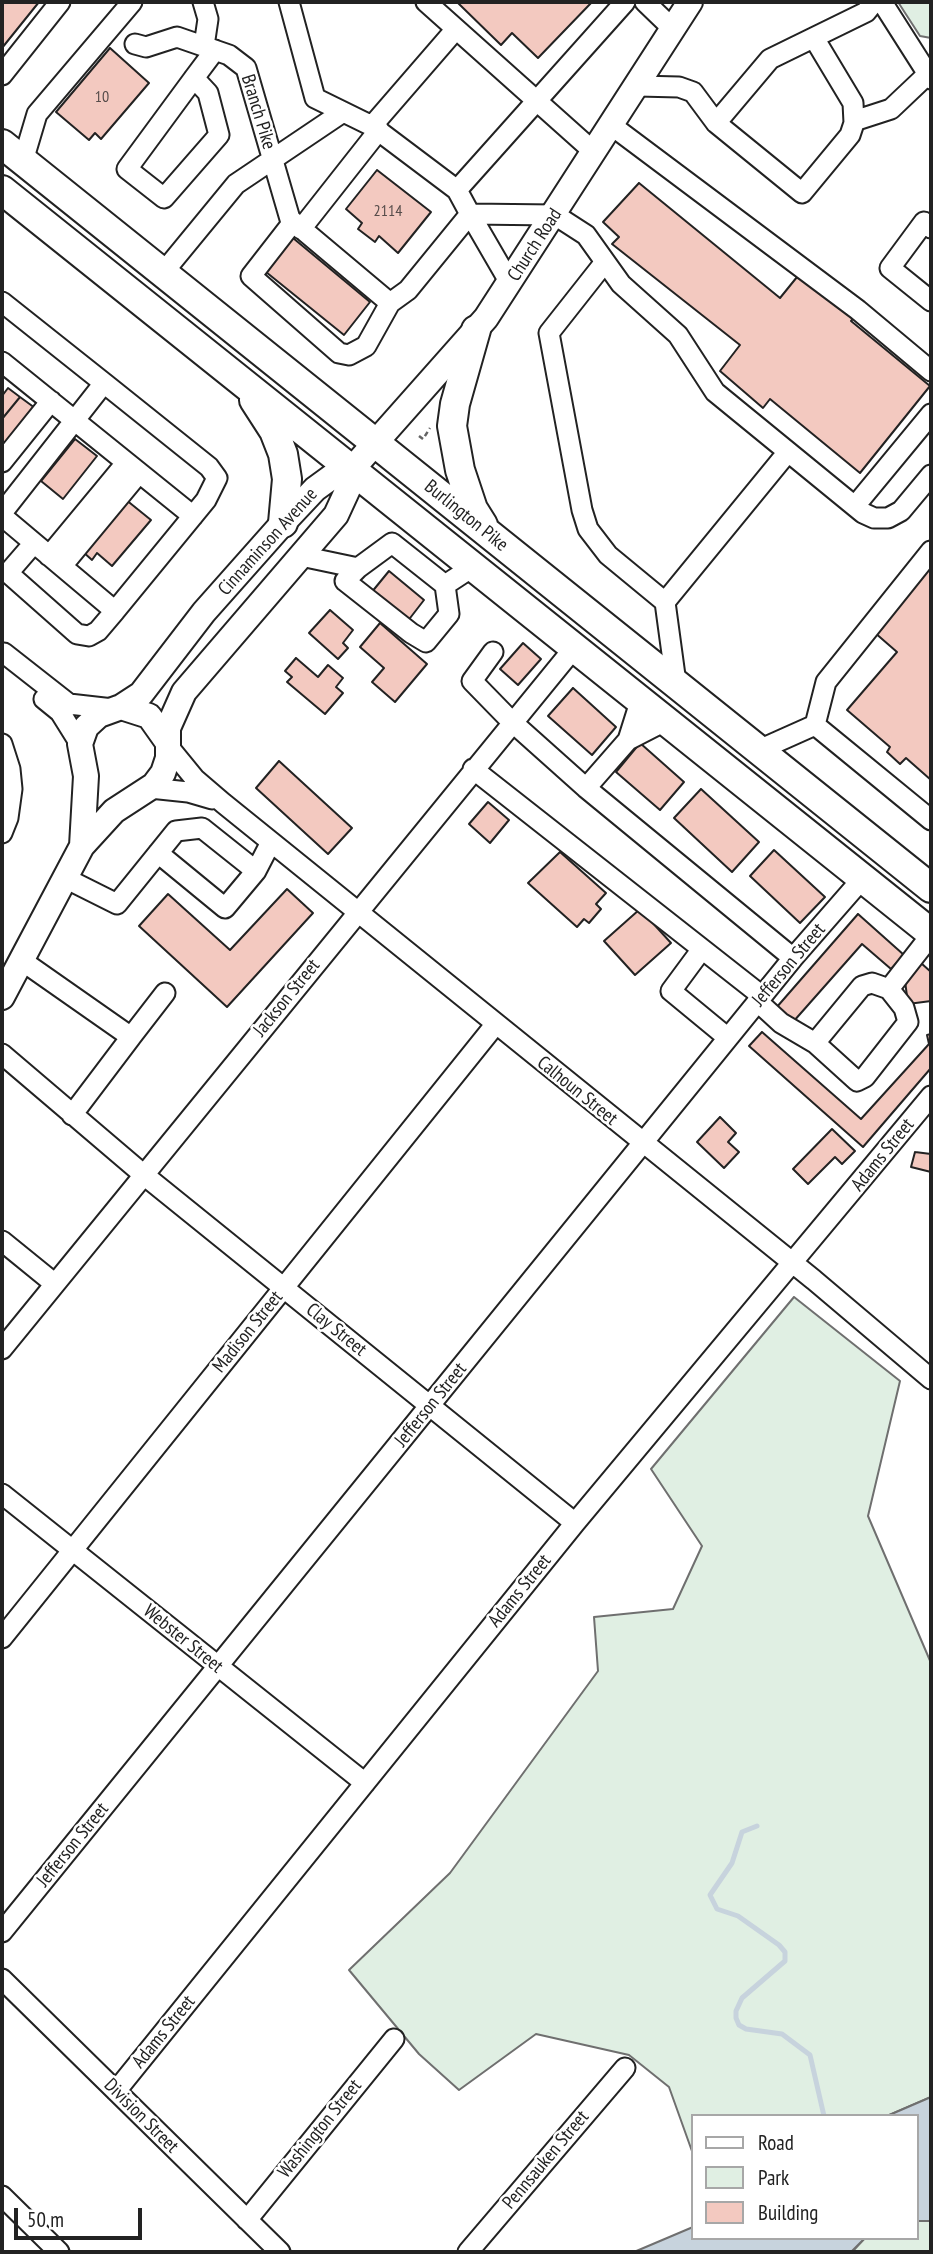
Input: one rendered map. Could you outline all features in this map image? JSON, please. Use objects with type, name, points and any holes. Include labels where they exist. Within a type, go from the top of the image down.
[{"type":"highway","name":"Burlington Pike","points":[[12,152],[931,888]]},
{"type":"highway","name":"Burlington Pike","points":[[2,190],[353,468],[931,934]]},
{"type":"highway","points":[[476,330],[455,404],[452,426],[460,470],[473,509],[491,536]]},
{"type":"highway","points":[[243,383],[274,431],[283,454],[287,479],[283,523]]},
{"type":"main road","name":"Church Road","points":[[353,468],[476,330],[510,283],[690,2]]},
{"type":"main road","name":"Cinnaminson Avenue","points":[[2,997],[82,846],[99,826],[141,792],[166,765],[170,720],[184,692],[336,515],[349,487],[353,468],[337,473],[315,489],[283,523],[204,612],[141,694],[92,720],[80,744],[86,776],[82,846]]},
{"type":"main road","name":"Calhoun Street","points":[[117,708],[149,716],[167,743]]},
{"type":"main road","name":"Calhoun Street","points":[[86,776],[95,787],[107,794],[141,792]]},
{"type":"street","points":[[2,75],[61,2]]},
{"type":"street","points":[[12,152],[37,114],[132,2]]},
{"type":"street","points":[[194,78],[208,93],[219,135],[164,198],[127,169],[194,78],[210,48],[208,19],[203,2]]},
{"type":"street","points":[[289,2],[315,98],[376,128],[457,190],[510,283]]},
{"type":"street","points":[[426,2],[594,152]]},
{"type":"street","points":[[457,190],[625,2]]},
{"type":"street","points":[[645,2],[673,29]]},
{"type":"street","points":[[716,123],[770,59],[866,12],[874,2]]},
{"type":"street","points":[[854,121],[891,109],[930,77],[882,2]]},
{"type":"street","points":[[456,29],[297,225],[251,276],[339,353],[349,355],[366,346],[390,303],[408,290],[470,214]]},
{"type":"street","name":"Branch Pike","points":[[135,44],[146,47],[177,37],[236,59],[248,71],[279,187],[297,225]]},
{"type":"street","points":[[638,86],[679,87],[693,92],[716,123],[802,193],[850,135],[854,121],[850,99],[814,38]]},
{"type":"street","points":[[162,274],[236,184],[343,111]]},
{"type":"street","points":[[611,125],[858,310],[931,371]]},
{"type":"street","points":[[470,214],[555,215],[586,235],[621,284],[678,335],[715,392],[787,453],[874,518],[888,518],[901,511],[931,475]]},
{"type":"street","points":[[931,228],[924,222],[890,268],[931,301]]},
{"type":"street","points":[[297,225],[390,303]]},
{"type":"street","points":[[605,262],[548,333],[588,529],[608,555],[665,602],[676,683]]},
{"type":"street","points":[[2,302],[209,467],[217,478],[193,516],[98,631],[89,636],[77,634],[8,573],[33,542]]},
{"type":"street","points":[[2,362],[193,516]]},
{"type":"street","points":[[104,383],[75,420],[8,492],[2,515],[115,611]]},
{"type":"street","points":[[2,462],[51,401]]},
{"type":"street","points":[[855,506],[931,414]]},
{"type":"street","points":[[665,602],[787,453]]},
{"type":"street","points":[[56,561],[133,468]]},
{"type":"street","points":[[392,543],[445,585],[449,614],[426,642],[411,634],[345,581],[392,543],[398,506]]},
{"type":"street","points":[[815,726],[826,682],[931,551]]},
{"type":"street","points":[[301,556],[358,568]]},
{"type":"street","points":[[445,585],[474,566]]},
{"type":"street","name":"Jackson Street","points":[[2,1349],[511,721],[574,648]]},
{"type":"street","name":"Calhoun Street","points":[[3,652],[69,704],[117,708]]},
{"type":"street","name":"Calhoun Street","points":[[3,652],[19,679],[60,712],[80,744]]},
{"type":"street","points":[[493,652],[472,681],[511,721],[586,788],[793,958]]},
{"type":"street","points":[[628,740],[640,702]]},
{"type":"street","points":[[586,788],[628,740],[665,721]]},
{"type":"street","points":[[759,750],[815,726]]},
{"type":"street","points":[[815,726],[931,820]]},
{"type":"street","name":"Calhoun Street","points":[[167,743],[195,779],[223,803],[931,1379]]},
{"type":"street","points":[[2,744],[10,769],[12,789],[10,809],[2,833]]},
{"type":"street","points":[[473,769],[702,948],[760,999],[781,1023],[815,1043],[857,1081],[865,1077],[908,1022],[904,1008],[889,989],[872,983],[862,986],[815,1043]]},
{"type":"street","name":"Calhoun Street","points":[[141,792],[198,794],[223,803]]},
{"type":"street","points":[[65,878],[117,904],[176,831],[202,828],[256,871]]},
{"type":"street","points":[[158,853],[225,908],[256,871],[271,842]]},
{"type":"street","name":"Jefferson Street","points":[[2,1932],[793,958],[862,879]]},
{"type":"street","points":[[889,989],[931,934]]},
{"type":"street","points":[[702,948],[671,991],[728,1038]]},
{"type":"street","points":[[21,960],[131,1037]]},
{"type":"street","points":[[72,1115],[165,993]]},
{"type":"street","name":"Madison Street","points":[[2,1638],[495,1025]]},
{"type":"street","name":"Clay Street","points":[[2,1054],[144,1175],[575,1523]]},
{"type":"street","name":"Adams Street","points":[[116,2091],[575,1523],[793,1265],[931,1096]]},
{"type":"street","points":[[2,1241],[55,1284]]},
{"type":"street","name":"Webster Street","points":[[2,1494],[365,1783]]},
{"type":"street","name":"Division Street","points":[[2,1979],[279,2252]]},
{"type":"street","name":"Washington Street","points":[[247,2220],[394,2039]]},
{"type":"street","name":"Pennsauken Street","points":[[468,2252],[625,2068]]},
{"type":"street","points":[[2,2196],[59,2252]]},
{"type":"path","points":[[419,436],[423,439]]},
{"type":"green space","points":[[898,2],[931,2],[931,38],[920,36]]},
{"type":"green space","points":[[794,1297],[900,1381],[868,1516],[931,1663],[931,2097],[892,2114],[692,2114],[692,2151],[669,2087],[629,2055],[536,2034],[459,2090],[419,2054],[349,1970],[450,1873],[598,1671],[594,1617],[673,1609],[702,1546],[651,1469]]},
{"type":"green space","points":[[919,2221],[931,2221],[931,2252],[852,2252],[863,2240],[919,2240]]},
{"type":"shaded area","points":[[931,2097],[931,2221],[919,2221],[919,2114],[892,2114]]},
{"type":"shaded area","points":[[692,2227],[692,2240],[863,2240],[851,2252],[634,2252]]},
{"type":"building","points":[[2,2],[39,2],[2,48]]},
{"type":"building","points":[[592,2],[538,58],[512,33],[501,45],[458,3]]},
{"type":"building","points":[[110,48],[149,83],[101,139],[95,133],[89,140],[56,112]]},
{"type":"building","points":[[377,170],[431,212],[398,253],[379,236],[375,242],[358,229],[362,223],[346,209]]},
{"type":"building","points":[[639,183],[780,298],[797,277],[857,314],[851,321],[930,386],[860,473],[770,399],[763,408],[720,371],[740,345],[612,244],[619,237],[603,222]]},
{"type":"building","points":[[293,238],[370,302],[344,335],[266,272]]},
{"type":"building","points":[[8,388],[20,397],[2,419],[2,396]]},
{"type":"building","points":[[20,397],[35,408],[2,450],[2,419]]},
{"type":"building","points":[[75,439],[97,456],[63,499],[41,481]]},
{"type":"building","points":[[125,499],[151,520],[112,566],[97,553],[92,560],[82,551]]},
{"type":"building","points":[[931,565],[931,780],[906,758],[900,764],[887,752],[890,747],[847,710],[897,652],[874,632]]},
{"type":"building","points":[[389,571],[424,600],[407,622],[371,593]]},
{"type":"building","points":[[330,610],[353,630],[343,643],[348,648],[338,659],[309,633]]},
{"type":"building","points":[[380,623],[427,664],[395,702],[372,682],[384,668],[360,647]]},
{"type":"building","points":[[523,643],[541,659],[518,685],[500,669]]},
{"type":"building","points":[[296,658],[318,677],[328,665],[343,678],[336,687],[343,693],[325,714],[287,682],[292,677],[285,671]]},
{"type":"building","points":[[573,688],[616,727],[592,755],[548,716]]},
{"type":"building","points":[[640,743],[684,782],[660,810],[616,772]]},
{"type":"building","points":[[279,761],[352,828],[328,854],[256,788]]},
{"type":"building","points":[[701,789],[759,842],[732,872],[674,818]]},
{"type":"building","points":[[488,802],[509,820],[490,843],[469,824]]},
{"type":"building","points":[[774,850],[825,897],[800,923],[750,876]]},
{"type":"building","points":[[560,852],[606,893],[596,904],[601,909],[589,923],[584,919],[577,927],[528,883]]},
{"type":"building","points":[[287,889],[313,913],[227,1007],[139,926],[168,894],[230,950]]},
{"type":"building","points":[[640,909],[671,943],[635,975],[604,941]]},
{"type":"building","points":[[858,914],[904,955],[891,969],[862,944],[793,1022],[776,1008]]},
{"type":"building","points":[[921,963],[931,972],[931,1001],[908,1004],[905,981]]},
{"type":"building","points":[[762,1032],[861,1119],[929,1044],[927,1035],[931,1034],[931,1068],[863,1147],[749,1046]]},
{"type":"building","points":[[720,1117],[736,1133],[728,1142],[739,1152],[724,1168],[697,1142]]},
{"type":"building","points":[[832,1129],[855,1151],[842,1164],[835,1157],[808,1184],[793,1169]]},
{"type":"building","points":[[915,1152],[931,1154],[931,1172],[911,1167]]},
{"type":"waterway","points":[[757,1826],[742,1832],[732,1863],[710,1895],[717,1909],[738,1916],[779,1945],[785,1952],[785,1961],[742,1998],[736,2018],[739,2025],[746,2029],[782,2034],[810,2055],[824,2114]]}]
